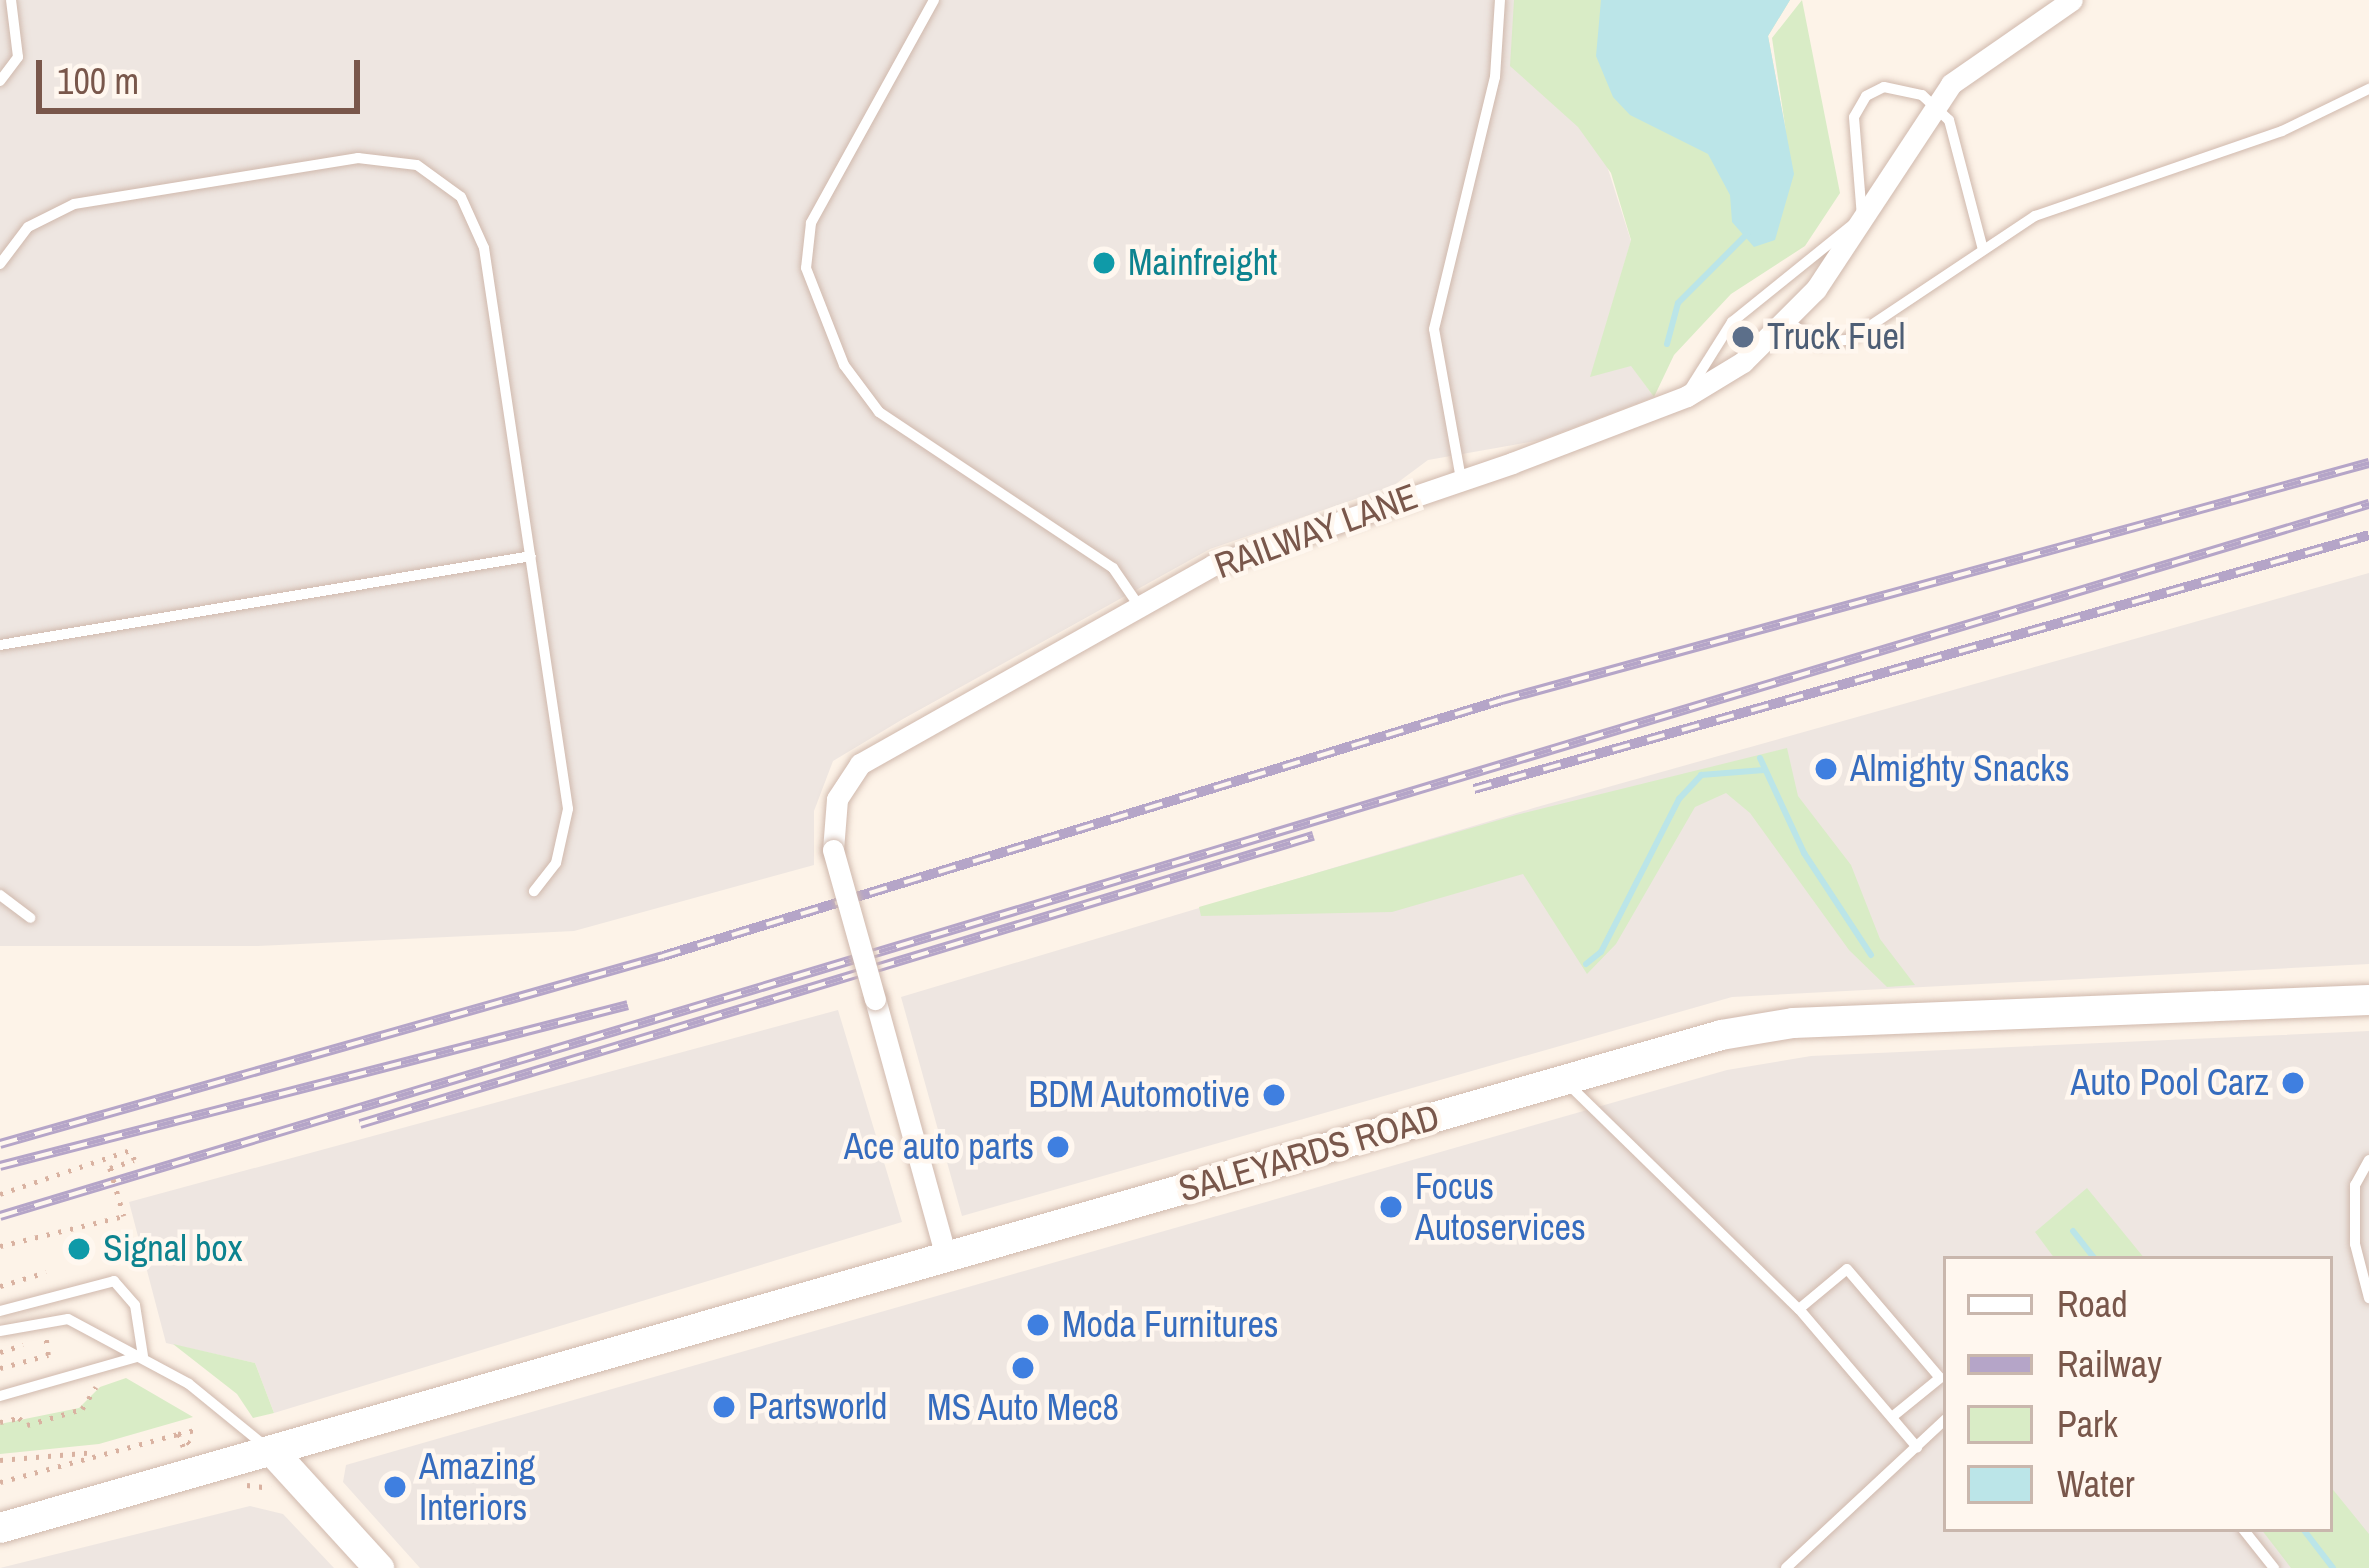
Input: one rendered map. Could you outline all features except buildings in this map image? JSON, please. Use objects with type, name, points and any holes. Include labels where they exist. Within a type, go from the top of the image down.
[{"type":"main road","name":"SALEYARDS ROAD","points":[[0,1528],[1563,1080],[1793,1023],[2369,1000]]},
{"type":"main road","points":[[272,1451],[379,1568]]},
{"type":"street","name":"RAILWAY LANE","points":[[946,1257],[833,850],[836,800],[860,764],[1234,556],[1687,396],[1789,322],[1936,103],[1996,46],[2072,0]]},
{"type":"lane","points":[[0,81],[18,57],[11,0]]},
{"type":"lane","points":[[934,0],[811,223],[806,268],[844,364],[879,412],[1113,568],[1139,606]]},
{"type":"lane","points":[[1461,479],[1434,328],[1496,77],[1500,0]]},
{"type":"lane","points":[[1687,396],[1708,348],[1732,322],[1862,217],[1852,144],[1866,96],[1906,88],[1936,103],[1961,148],[1983,250]]},
{"type":"lane","points":[[1789,322],[1818,342],[1849,340],[2035,216],[2282,131],[2369,88]]},
{"type":"lane","points":[[0,264],[28,227],[74,204],[358,158],[400,160],[432,173],[461,197],[484,248],[568,809],[556,863],[534,891]]},
{"type":"lane","points":[[0,645],[531,556]]},
{"type":"lane","points":[[0,895],[30,918]]},
{"type":"lane","points":[[1563,1080],[1799,1310],[1917,1447]]},
{"type":"lane","points":[[2369,1160],[2355,1185],[2355,1244],[2369,1298]]},
{"type":"lane","points":[[1799,1310],[1847,1269],[1943,1380],[1892,1417]]},
{"type":"lane","points":[[0,1311],[114,1281],[135,1305],[143,1355]]},
{"type":"lane","points":[[0,1331],[56,1316],[143,1355],[272,1451]]},
{"type":"lane","points":[[0,1396],[143,1355]]},
{"type":"lane","points":[[1786,1568],[1943,1422]]},
{"type":"lane","points":[[2244,1532],[2274,1568]]},
{"type":"path","points":[[0,1194],[131,1150],[134,1160],[110,1168],[124,1216],[0,1246]]},
{"type":"path","points":[[0,1286],[46,1272]]},
{"type":"path","points":[[0,1368],[47,1355],[47,1338]]},
{"type":"path","points":[[0,1422],[19,1418],[27,1425],[82,1409],[102,1383]]},
{"type":"path","points":[[0,1481],[195,1430]]},
{"type":"path","points":[[178,1434],[187,1445]]},
{"type":"path","points":[[0,1460],[107,1450]]},
{"type":"path","points":[[226,1491],[255,1485],[280,1495]]},
{"type":"shaded area","points":[[0,0],[1554,0],[1631,241],[1591,376],[1631,365],[1654,397],[1541,440],[1428,460],[1393,486],[1210,549],[903,719],[833,761],[814,811],[814,865],[574,931],[258,946],[0,946]]},
{"type":"shaded area","points":[[2369,573],[2369,964],[1732,997],[962,1216],[901,997],[1537,807]]},
{"type":"shaded area","points":[[838,1010],[902,1222],[274,1413],[255,1363],[166,1343],[129,1202]]},
{"type":"shaded area","points":[[2369,1031],[2369,1568],[420,1568],[343,1482],[346,1465],[1727,1070],[1811,1056]]},
{"type":"shaded area","points":[[250,1506],[283,1514],[334,1568],[0,1568]]},
{"type":"green space","points":[[1514,0],[1790,0],[1768,36],[1786,132],[1772,38],[1802,0],[1840,193],[1805,246],[1731,294],[1674,355],[1654,397],[1631,366],[1590,377],[1631,240],[1611,173],[1578,127],[1510,66]]},
{"type":"green space","points":[[1787,748],[1798,796],[1851,865],[1880,939],[1915,985],[1887,987],[1849,950],[1750,813],[1726,793],[1695,807],[1616,944],[1587,974],[1523,874],[1392,912],[1201,916],[1199,907],[1516,815]]},
{"type":"green space","points":[[2087,1188],[2143,1256],[2053,1256],[2035,1232]]},
{"type":"green space","points":[[173,1344],[255,1363],[274,1413],[253,1418],[237,1394]]},
{"type":"green space","points":[[126,1378],[193,1417],[99,1444],[0,1454],[0,1424],[79,1408],[100,1387]]},
{"type":"green space","points":[[2333,1490],[2369,1534],[2369,1568],[2291,1568],[2263,1532],[2333,1532]]},
{"type":"water","points":[[1601,0],[1790,0],[1768,36],[1794,174],[1775,240],[1754,247],[1732,222],[1730,195],[1708,154],[1630,115],[1613,97],[1596,56]]},
{"type":"waterway","points":[[1667,344],[1678,303],[1747,234]]},
{"type":"waterway","points":[[1760,758],[1804,853],[1871,955]]},
{"type":"waterway","points":[[1586,964],[1601,952],[1679,799],[1701,775],[1764,770]]},
{"type":"waterway","points":[[2073,1231],[2093,1256]]},
{"type":"waterway","points":[[2305,1532],[2333,1568]]},
{"type":"railway","points":[[0,1144],[663,956],[1502,700],[2369,463]]},
{"type":"railway","points":[[0,1216],[2369,504]]},
{"type":"railway","points":[[1474,789],[2369,535]]},
{"type":"railway","points":[[360,1124],[1313,836]]},
{"type":"railway","points":[[0,1166],[628,1005]]},
{"type":"place","name":"Mainfreight","points":[[1104,263]]},
{"type":"place","name":"Truck Fuel","points":[[1743,337]]},
{"type":"place","name":"Almighty Snacks","points":[[1826,769]]},
{"type":"place","name":"Auto Pool Carz","points":[[2293,1083]]},
{"type":"place","name":"BDM Automotive","points":[[1274,1095]]},
{"type":"place","name":"Ace auto parts","points":[[1058,1147]]},
{"type":"place","name":"Focus Autoservices","points":[[1391,1207]]},
{"type":"place","name":"Signal box","points":[[79,1249]]},
{"type":"place","name":"Moda Furnitures","points":[[1038,1325]]},
{"type":"place","name":"MS Auto Mec8","points":[[1023,1368]]},
{"type":"place","name":"Partsworld","points":[[724,1407]]},
{"type":"place","name":"Amazing Interiors","points":[[395,1487]]}]
